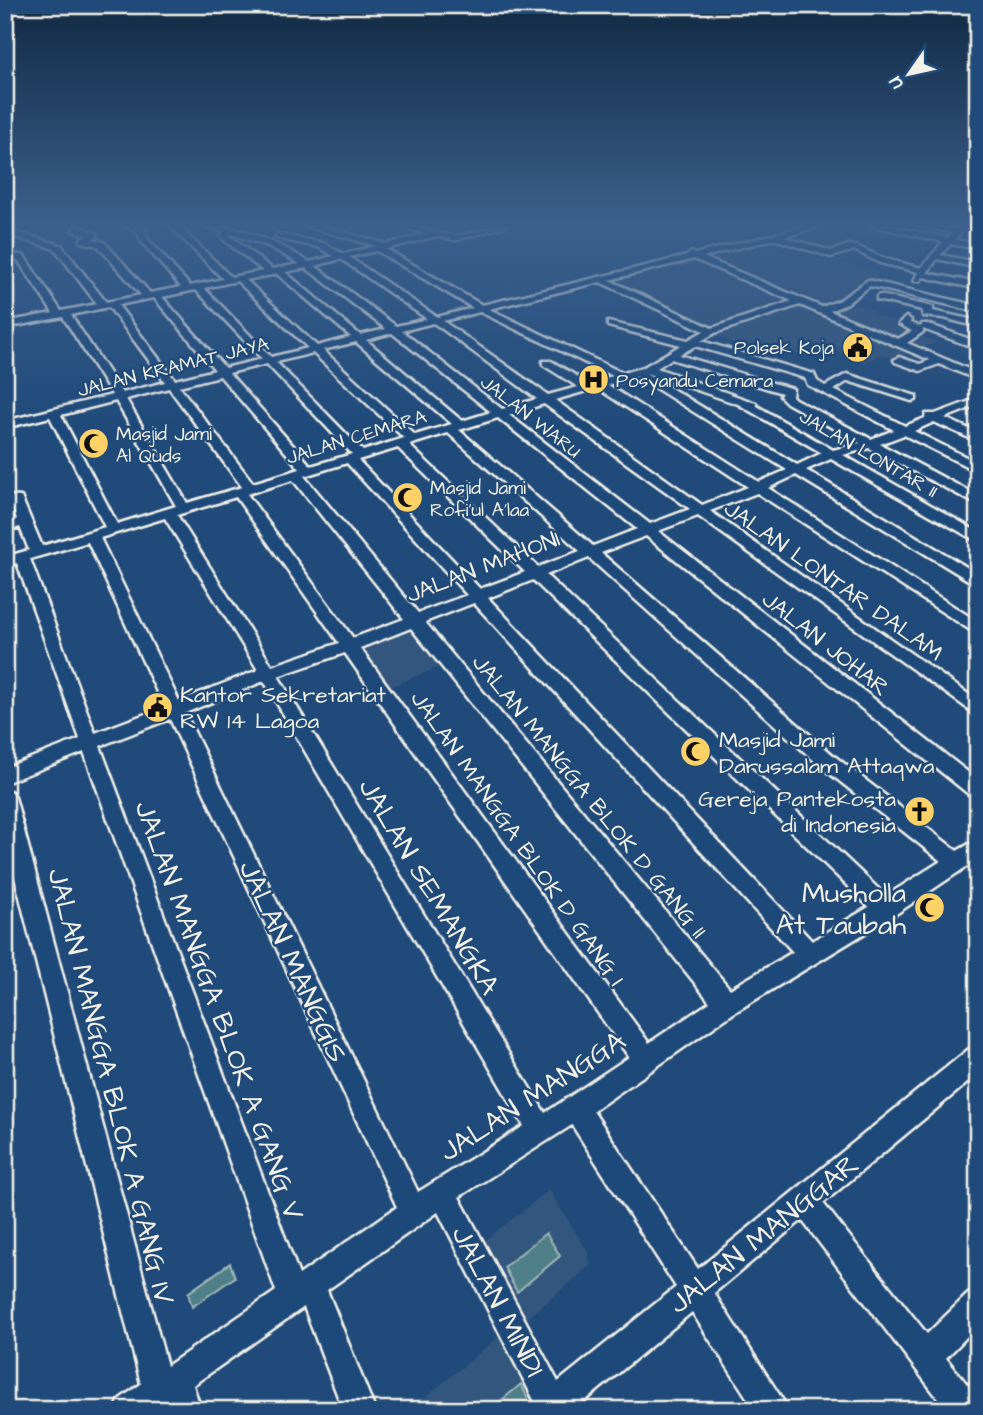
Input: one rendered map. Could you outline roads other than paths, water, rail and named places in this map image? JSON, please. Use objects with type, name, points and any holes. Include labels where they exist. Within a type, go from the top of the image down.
[{"type":"street","name":"JALAN SEMANGKA","points":[[46,292],[119,397],[176,510],[268,673],[541,1130]]},
{"type":"street","name":"JALAN MANGGA BLOK D GANG I","points":[[97,292],[173,384],[351,645],[645,1058]]},
{"type":"street","name":"JALAN MANGGA BLOK D GANG II","points":[[148,292],[222,372],[302,470],[414,618],[727,1004]]},
{"type":"street","points":[[5,326],[172,292]]},
{"type":"street","points":[[197,292],[269,360],[476,595],[810,955]]},
{"type":"street","points":[[249,292],[315,349],[535,572],[885,909]]},
{"type":"street","points":[[299,292],[359,339],[591,551],[826,760],[967,855]]},
{"type":"street","name":"JALAN WARU","points":[[343,292],[646,531]]},
{"type":"street","name":"JALAN LONTAR DALAM","points":[[394,292],[978,710]]},
{"type":"street","points":[[451,292],[477,309],[623,377]]},
{"type":"street","name":"JALAN KRAMAT JAYA","points":[[5,425],[544,292]]},
{"type":"street","name":"JALAN KRAMAT JAYA","points":[[477,309],[550,292]]},
{"type":"street","points":[[628,292],[711,331]]},
{"type":"street","points":[[777,292],[978,377]]},
{"type":"street","points":[[821,311],[842,302],[856,292]]},
{"type":"street","points":[[856,292],[930,309],[926,314],[978,324]]},
{"type":"street","points":[[891,300],[903,292]]},
{"type":"street","points":[[909,292],[978,309]]},
{"type":"street","points":[[943,299],[949,292]]},
{"type":"street","points":[[943,299],[962,292]]},
{"type":"street","name":"JALAN CEMARA","points":[[5,562],[302,470],[407,442],[455,425],[643,371],[711,331],[800,302]]},
{"type":"street","points":[[900,343],[919,330],[904,324],[906,320]]},
{"type":"street","points":[[611,324],[692,343],[809,378],[826,390],[978,468]]},
{"type":"street","points":[[925,326],[978,346]]},
{"type":"street","points":[[671,356],[787,394],[861,439],[978,501]]},
{"type":"street","points":[[899,360],[920,368],[941,360]]},
{"type":"street","points":[[547,362],[592,386],[751,491],[978,630]]},
{"type":"street","points":[[643,371],[755,406]]},
{"type":"street","points":[[643,371],[795,470],[978,581]]},
{"type":"street","points":[[826,390],[846,377],[912,398]]},
{"type":"street","points":[[787,394],[809,378]]},
{"type":"street","name":"JALAN LONTAR II","points":[[741,402],[978,538]]},
{"type":"street","name":"JALAN MAHONI","points":[[5,776],[268,673],[351,645],[414,618],[751,491],[831,454],[873,443],[933,417],[974,406]]},
{"type":"street","points":[[920,411],[978,438]]},
{"type":"street","points":[[54,413],[113,529]]},
{"type":"street","name":"JALAN MANGGA BLOK A GANG V","points":[[5,500],[16,500],[24,521],[30,554],[91,743],[301,1291],[359,1410]]},
{"type":"street","points":[[5,527],[24,521]]},
{"type":"street","name":"JALAN JOHAR","points":[[646,531],[978,791]]},
{"type":"street","name":"JALAN MANGGIS","points":[[92,536],[414,1213]]},
{"type":"street","name":"JALAN MANGGA BLOK A GANG IV","points":[[5,797],[167,1384],[185,1410]]},
{"type":"street","name":"JALAN MANGGA","points":[[131,1410],[442,1192],[576,1108],[727,1004],[885,909],[967,855]]},
{"type":"street","name":"JALAN MANGGAR","points":[[553,1408],[803,1199],[978,1058]]},
{"type":"street","points":[[576,1108],[773,1410]]},
{"type":"street","name":"JALAN MINDI","points":[[442,1192],[553,1408]]},
{"type":"street","points":[[803,1199],[967,1410]]},
{"type":"street","points":[[926,1357],[978,1304]]},
{"type":"place","name":"Polsek Koja","points":[[857,347]]},
{"type":"place","name":"Posyandu Cemara","points":[[593,380]]},
{"type":"place","name":"Masjid Jami Al Quds","points":[[93,444]]},
{"type":"place","name":"Masjid Jami Rofi'ul A'laa","points":[[407,498]]},
{"type":"place","name":"Kantor Sekretariat RW 14 Lagoa","points":[[157,707]]},
{"type":"place","name":"Masjid Jami Darussalam Attaqwa","points":[[696,752]]},
{"type":"place","name":"Gereja Pantekosta di Indonesia","points":[[919,811]]},
{"type":"place","name":"Musholla At Taubah","points":[[929,908]]}]
